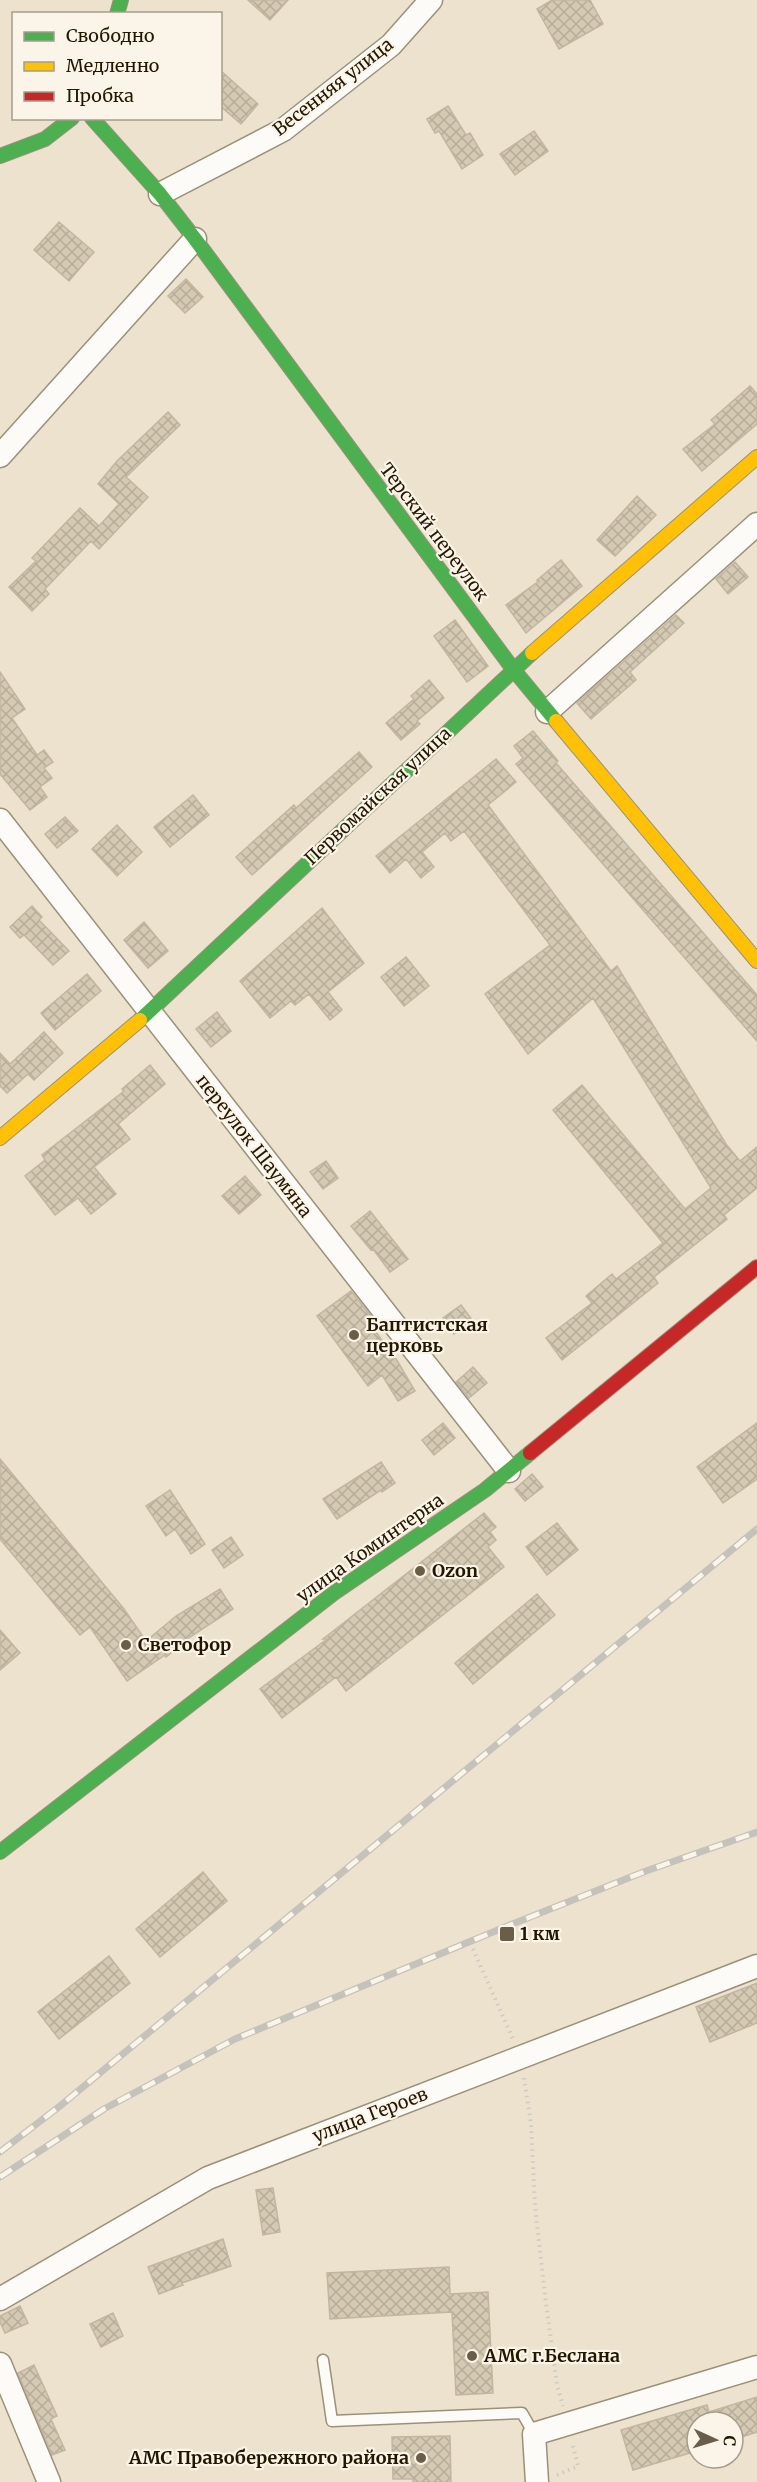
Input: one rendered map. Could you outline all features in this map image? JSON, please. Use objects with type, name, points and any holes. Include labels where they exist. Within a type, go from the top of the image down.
[{"type":"street","name":"Весенняя улица","points":[[160,194],[283,130],[391,45],[431,0]]},
{"type":"street","points":[[0,156],[45,139],[69,120]]},
{"type":"street","name":"Терский переулок","points":[[94,120],[160,194],[195,239],[513,669],[757,961]]},
{"type":"street","points":[[0,456],[195,239]]},
{"type":"street","name":"Первомайская улица","points":[[0,1138],[149,1012],[513,669],[757,457]]},
{"type":"street","points":[[547,712],[757,524]]},
{"type":"street","name":"переулок Шаумяна","points":[[0,820],[509,1471]]},
{"type":"street","name":"улица Коминтерна","points":[[0,1852],[333,1593],[485,1490],[757,1267]]},
{"type":"street","name":"улица Героев","points":[[0,2299],[208,2178],[757,1966]]},
{"type":"street","points":[[0,2364],[49,2482]]},
{"type":"street","points":[[544,2480],[534,2434],[757,2367]]},
{"type":"lane","points":[[323,2360],[332,2421],[522,2413],[534,2434]]},
{"type":"path","points":[[473,1949],[521,2057],[531,2124],[535,2206],[557,2385],[578,2466],[544,2480]]},
{"type":"building","points":[[248,0],[288,0],[270,20]]},
{"type":"building","points":[[552,0],[590,0],[603,24],[559,49],[537,9]]},
{"type":"building","points":[[222,72],[258,104],[241,124],[222,108]]},
{"type":"building","points":[[448,106],[466,135],[470,133],[483,155],[462,169],[439,131],[435,133],[427,119]]},
{"type":"building","points":[[534,131],[548,151],[515,175],[500,154]]},
{"type":"building","points":[[59,222],[94,252],[69,281],[34,250]]},
{"type":"building","points":[[186,279],[203,297],[185,313],[168,296]]},
{"type":"building","points":[[750,386],[757,394],[757,424],[702,471],[683,449],[715,424],[711,420]]},
{"type":"building","points":[[168,412],[180,425],[126,477],[148,497],[99,549],[91,541],[45,589],[49,594],[32,611],[9,587],[36,561],[32,558],[80,508],[99,526],[119,504],[98,484],[117,461]]},
{"type":"building","points":[[637,496],[656,515],[615,556],[597,540]]},
{"type":"building","points":[[561,560],[582,586],[526,633],[506,605],[539,581],[537,580]]},
{"type":"building","points":[[735,562],[748,577],[728,594],[716,579]]},
{"type":"building","points":[[676,615],[684,623],[630,672],[636,680],[591,719],[577,703]]},
{"type":"building","points":[[455,620],[488,666],[467,682],[434,636]]},
{"type":"building","points":[[0,672],[25,709],[12,718],[37,755],[44,750],[53,762],[44,768],[52,778],[40,787],[47,797],[30,810],[0,774]]},
{"type":"building","points":[[429,680],[444,698],[417,721],[420,724],[401,740],[386,723],[414,699],[411,696]]},
{"type":"building","points":[[533,731],[558,761],[556,763],[757,995],[757,1041],[516,764],[523,758],[514,746]]},
{"type":"building","points":[[359,752],[372,767],[252,875],[236,857],[294,805],[296,808]]},
{"type":"building","points":[[496,759],[516,782],[488,805],[611,971],[617,966],[726,1144],[740,1161],[757,1147],[757,1188],[724,1215],[727,1219],[654,1277],[658,1283],[562,1360],[546,1338],[592,1303],[586,1296],[612,1274],[616,1279],[663,1243],[553,1110],[582,1085],[685,1209],[711,1188],[593,998],[528,1054],[485,994],[550,945],[464,831],[451,841],[445,833],[422,852],[434,867],[421,878],[406,859],[390,873],[376,856]]},
{"type":"building","points":[[193,795],[209,815],[170,847],[154,827]]},
{"type":"building","points":[[65,817],[78,831],[57,848],[45,834]]},
{"type":"building","points":[[117,825],[142,852],[117,876],[92,849]]},
{"type":"building","points":[[32,906],[42,917],[39,920],[69,951],[53,965],[24,935],[20,938],[10,927]]},
{"type":"building","points":[[322,908],[364,963],[328,992],[342,1010],[330,1020],[309,994],[295,1005],[291,1001],[270,1018],[240,981]]},
{"type":"building","points":[[144,922],[168,951],[148,968],[124,940]]},
{"type":"building","points":[[406,957],[429,986],[404,1006],[381,977]]},
{"type":"building","points":[[87,974],[101,991],[55,1030],[41,1013]]},
{"type":"building","points":[[217,1012],[231,1031],[211,1047],[196,1029]]},
{"type":"building","points":[[44,1032],[63,1053],[34,1080],[28,1074],[7,1093],[0,1086],[0,1053],[10,1064]]},
{"type":"building","points":[[150,1065],[165,1084],[118,1124],[130,1139],[94,1167],[116,1194],[91,1214],[78,1198],[55,1215],[25,1176],[45,1160],[42,1155],[124,1091],[122,1089]]},
{"type":"building","points":[[326,1161],[338,1178],[323,1189],[310,1172]]},
{"type":"building","points":[[245,1176],[261,1195],[239,1214],[222,1196]]},
{"type":"building","points":[[370,1211],[408,1259],[390,1272],[373,1249],[371,1250],[351,1226]]},
{"type":"building","name":"Баптистская церковь","points":[[351,1291],[374,1320],[370,1324],[398,1362],[415,1391],[398,1401],[382,1375],[368,1386],[317,1316]]},
{"type":"building","points":[[461,1305],[473,1321],[454,1334],[443,1318]]},
{"type":"building","points":[[473,1367],[487,1383],[469,1398],[456,1382]]},
{"type":"building","points":[[443,1423],[455,1438],[434,1455],[422,1440]]},
{"type":"building","points":[[757,1423],[757,1479],[723,1503],[697,1467]]},
{"type":"building","points":[[0,1459],[124,1609],[146,1641],[176,1616],[220,1589],[233,1609],[190,1637],[166,1657],[165,1655],[127,1681],[90,1627],[80,1635],[0,1539]]},
{"type":"building","points":[[381,1462],[395,1483],[337,1519],[323,1499]]},
{"type":"building","points":[[532,1474],[543,1487],[525,1501],[515,1489]]},
{"type":"building","points":[[170,1490],[205,1544],[191,1554],[175,1529],[166,1536],[146,1506]]},
{"type":"building","points":[[484,1513],[496,1527],[490,1532],[496,1540],[488,1547],[504,1567],[346,1691],[336,1677],[282,1718],[260,1689],[327,1639],[323,1639]]},
{"type":"building","points":[[557,1523],[578,1550],[547,1575],[526,1547]]},
{"type":"building","points":[[231,1537],[243,1555],[224,1568],[212,1550]]},
{"type":"building","points":[[537,1594],[555,1615],[473,1684],[455,1663]]},
{"type":"building","points":[[0,1630],[20,1653],[0,1670]]},
{"type":"building","points":[[203,1872],[227,1901],[160,1957],[136,1929]]},
{"type":"building","points":[[109,1956],[130,1983],[59,2039],[38,2012]]},
{"type":"building","points":[[757,1983],[757,2023],[710,2042],[696,2007]]},
{"type":"building","points":[[273,2188],[280,2232],[263,2235],[256,2190]]},
{"type":"building","points":[[223,2239],[231,2266],[182,2283],[183,2285],[159,2294],[148,2267]]},
{"type":"building","name":"АМС г.Беслана","points":[[449,2267],[450,2294],[488,2292],[493,2393],[456,2395],[452,2312],[330,2319],[327,2273]]},
{"type":"building","points":[[20,2306],[28,2323],[5,2333],[0,2316]]},
{"type":"building","points":[[113,2313],[123,2336],[101,2347],[90,2324]]},
{"type":"building","points":[[34,2365],[57,2416],[51,2419],[65,2450],[52,2455],[18,2373]]},
{"type":"building","points":[[757,2397],[757,2432],[745,2436],[745,2410],[715,2410]]},
{"type":"building","points":[[707,2405],[708,2410],[690,2410]]},
{"type":"building","points":[[685,2411],[685,2455],[633,2470],[621,2430]]},
{"type":"building","name":"АМС Правобережного района","points":[[450,2436],[451,2482],[413,2482],[413,2479],[393,2479],[392,2437]]},
{"type":"railway","points":[[0,2152],[60,2106],[757,1529]]},
{"type":"railway","points":[[0,2177],[104,2109],[235,2039],[646,1871],[757,1832]]},
{"type":"traffic: fast","points":[[118,12],[121,0]]},
{"type":"traffic: fast","points":[[0,156],[45,139],[69,120]]},
{"type":"traffic: fast","points":[[94,120],[160,194],[195,239],[513,669],[556,721]]},
{"type":"traffic: fast","points":[[140,1020],[532,653]]},
{"type":"traffic: fast","points":[[0,1852],[334,1593],[485,1490],[530,1453]]},
{"type":"traffic: slow","points":[[532,653],[757,457]]},
{"type":"traffic: slow","points":[[556,721],[757,961]]},
{"type":"traffic: slow","points":[[0,1138],[140,1020]]},
{"type":"traffic: jam","points":[[530,1453],[757,1267]]},
{"type":"place","name":"Баптистская церковь","points":[[354,1335]]},
{"type":"place","name":"Ozon","points":[[420,1571]]},
{"type":"place","name":"Светофор","points":[[126,1645]]},
{"type":"place","name":"1 км","points":[[507,1934]]},
{"type":"place","name":"АМС г.Беслана","points":[[472,2356]]},
{"type":"place","name":"АМС Правобережного района","points":[[421,2458]]}]
